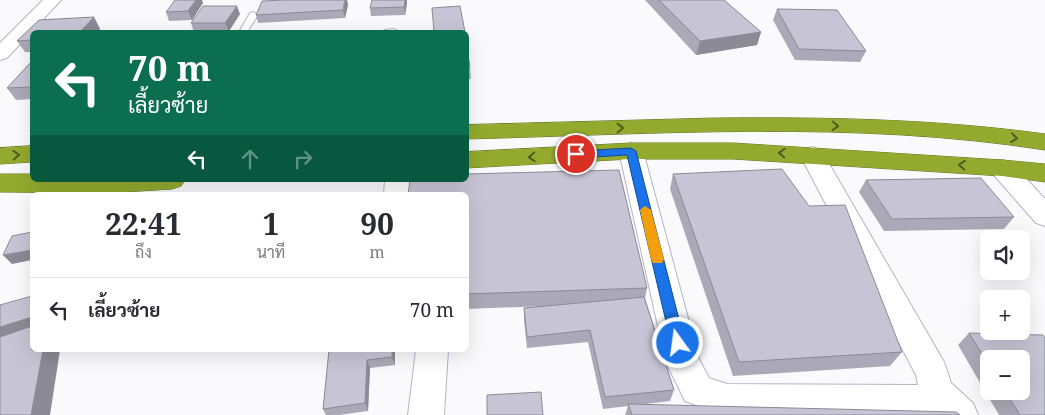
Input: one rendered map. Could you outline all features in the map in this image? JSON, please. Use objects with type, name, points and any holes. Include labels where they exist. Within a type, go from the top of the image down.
[{"type":"highway","points":[[469,132],[702,126],[828,126],[965,132],[1045,142]]},
{"type":"highway","points":[[469,160],[631,151],[733,151],[1002,168],[1045,173]]},
{"type":"highway","points":[[0,156],[30,154]]},
{"type":"highway","points":[[0,183],[108,184],[138,189],[164,182]]},
{"type":"highway","points":[[0,189],[108,184]]},
{"type":"highway","points":[[0,195],[108,184]]},
{"type":"street","points":[[0,54],[52,0]]},
{"type":"street","points":[[631,151],[683,362],[697,390],[727,400],[923,403],[936,391]]},
{"type":"street","points":[[812,155],[932,374],[936,391],[960,415]]},
{"type":"street","points":[[1002,168],[1045,216]]},
{"type":"street","points":[[426,415],[432,352]]},
{"type":"lane","points":[[244,30],[253,14]]},
{"type":"building","points":[[175,0],[196,0],[188,11],[166,12]]},
{"type":"building","points":[[345,0],[343,10],[256,15],[262,1]]},
{"type":"building","points":[[372,0],[405,0],[404,7],[370,8]]},
{"type":"building","points":[[659,0],[724,0],[761,32],[700,41]]},
{"type":"building","points":[[203,6],[237,6],[225,23],[191,23]]},
{"type":"building","points":[[460,6],[465,30],[434,30],[432,8]]},
{"type":"building","points":[[777,9],[837,10],[866,51],[799,49]]},
{"type":"building","points":[[94,17],[82,30],[30,30],[30,40],[17,41],[39,20]]},
{"type":"building","points":[[30,63],[30,87],[7,88]]},
{"type":"building","points":[[782,169],[809,206],[845,205],[902,352],[739,362],[673,174]]},
{"type":"building","points":[[619,170],[647,288],[469,294],[469,192],[408,192],[410,182],[469,182],[469,174]]},
{"type":"building","points":[[981,178],[1014,217],[892,219],[866,180]]},
{"type":"building","points":[[30,232],[30,250],[3,255],[12,236]]},
{"type":"building","points":[[30,297],[30,318],[0,327],[0,305]]},
{"type":"building","points":[[644,297],[674,390],[605,397],[590,330],[527,337],[524,308]]},
{"type":"building","points":[[30,327],[30,352],[43,352],[31,415],[0,415],[0,337]]},
{"type":"building","points":[[969,333],[980,333],[980,340],[1030,340],[1030,335],[1043,335],[1045,338],[1045,415],[1020,415],[1011,400],[1030,400],[1030,350],[980,351]]},
{"type":"building","points":[[329,352],[392,352],[392,357],[367,360],[365,403],[323,409]]},
{"type":"building","points":[[541,392],[543,415],[487,415],[487,395]]},
{"type":"building","points":[[628,404],[956,412],[960,415],[632,415]]},
{"type":"slow traffic","points":[[645,210],[657,259]]},
{"type":"route","points":[[576,154],[631,151],[678,343]]}]
